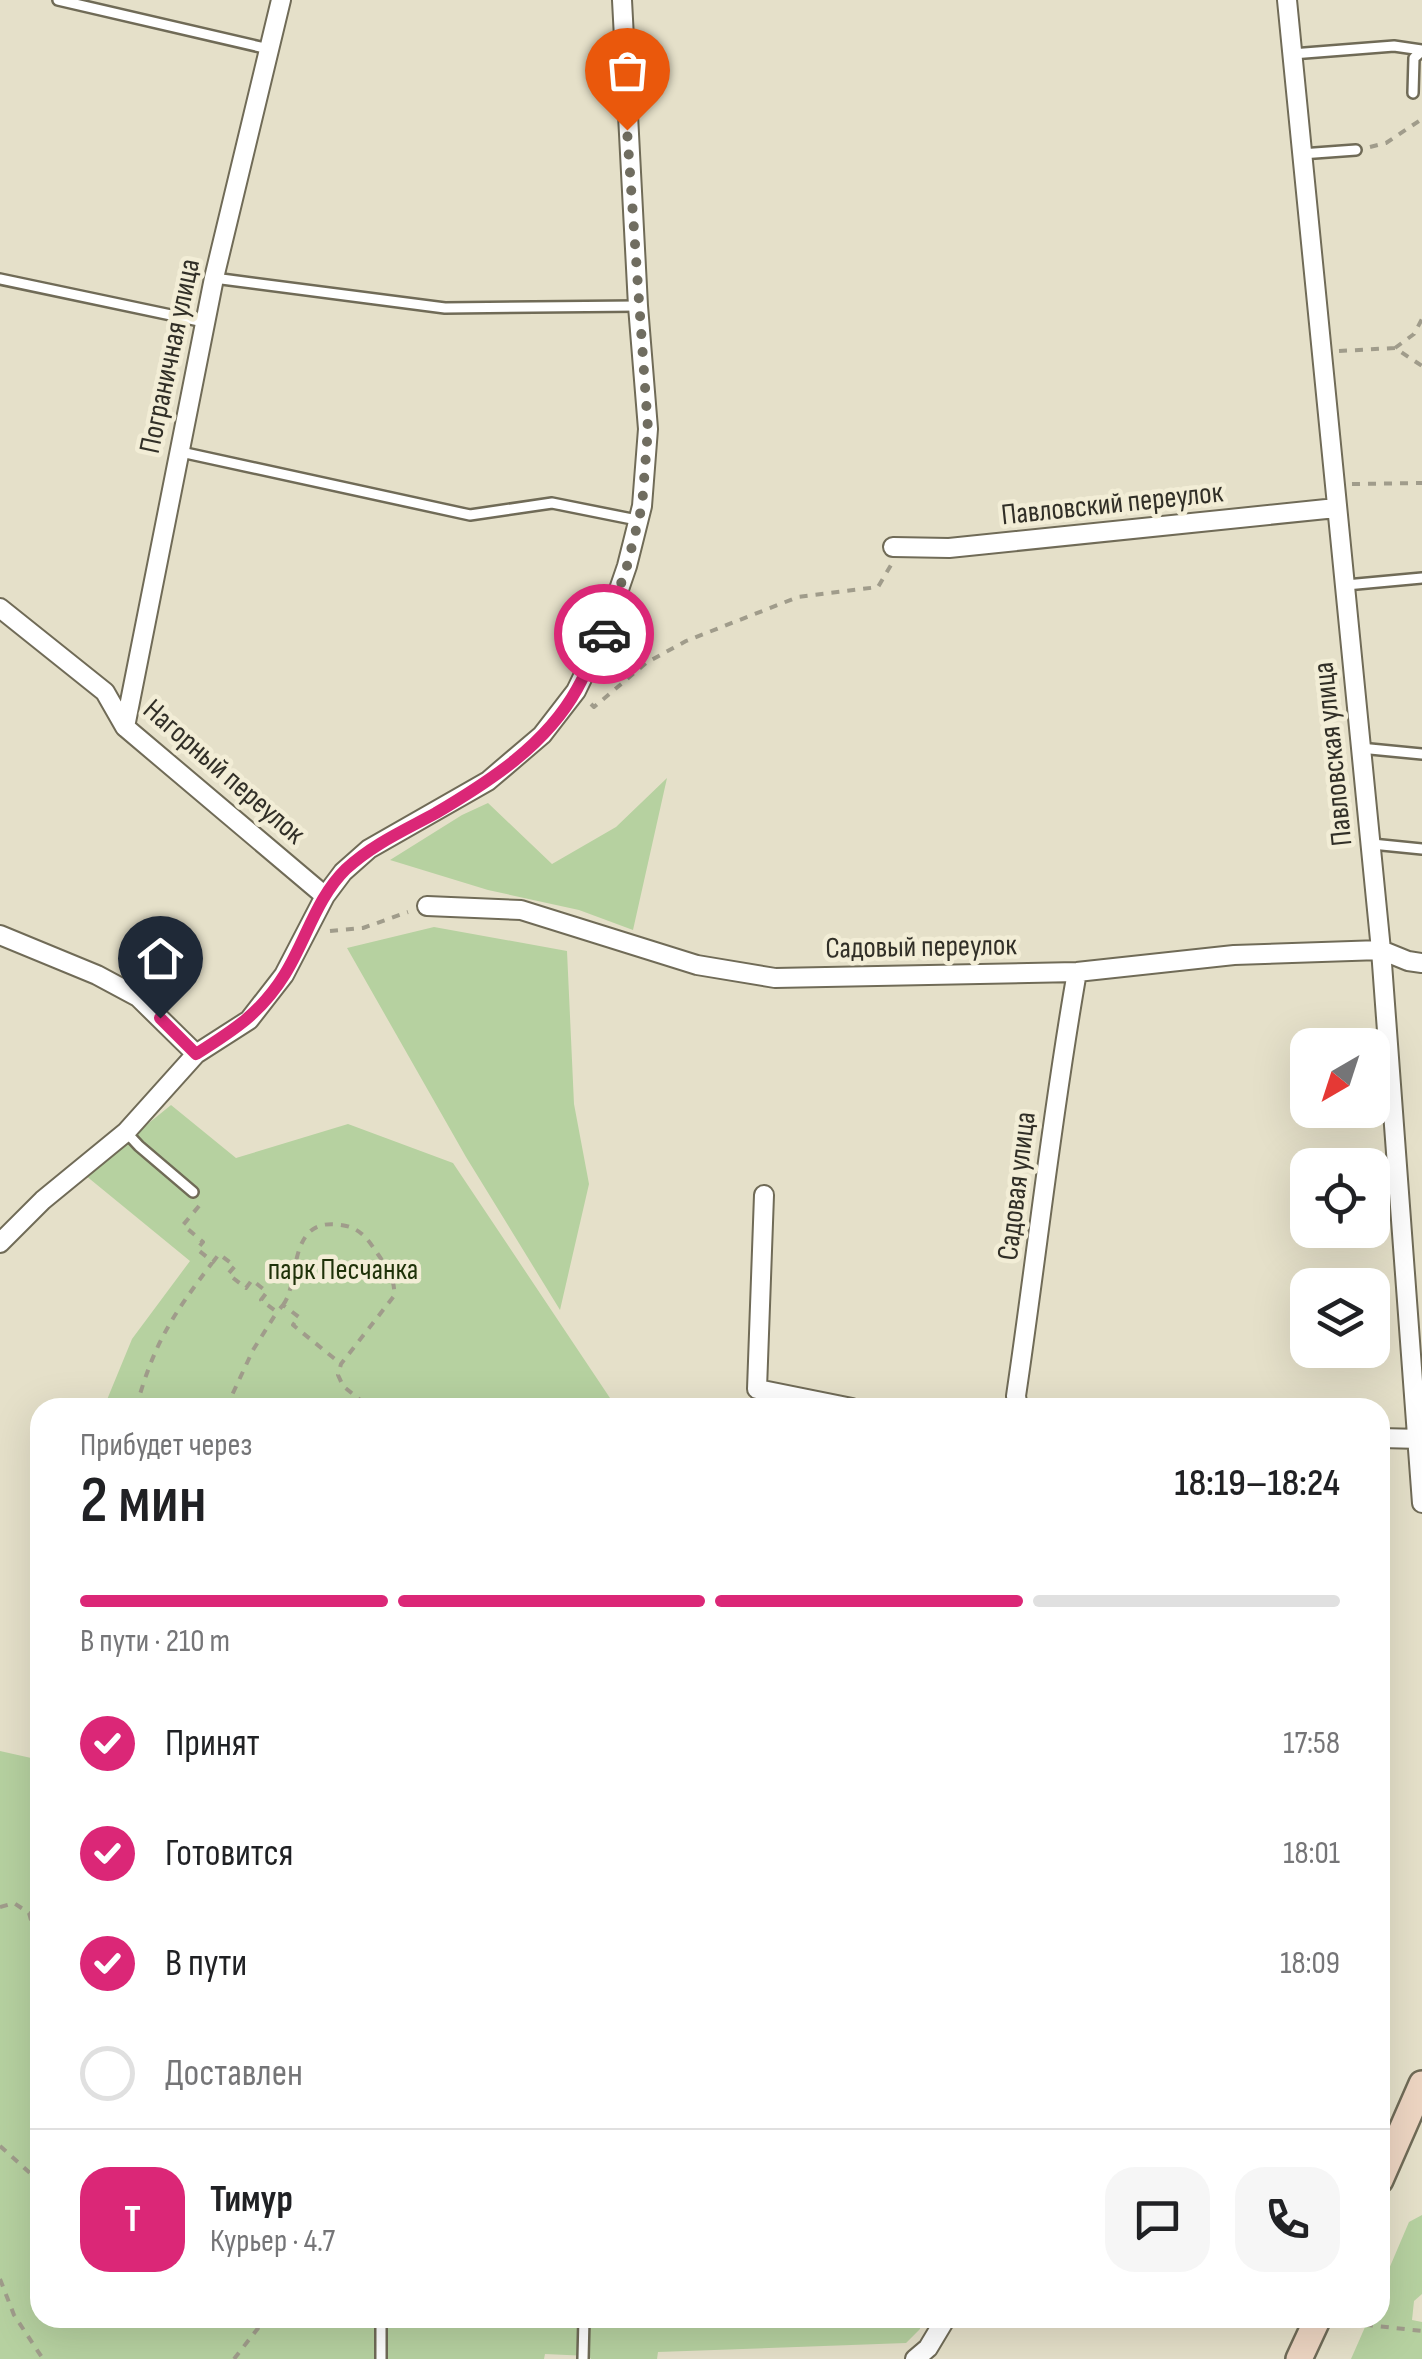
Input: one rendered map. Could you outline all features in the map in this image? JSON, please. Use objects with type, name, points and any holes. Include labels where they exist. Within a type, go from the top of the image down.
[{"type":"main road","points":[[1390,2159],[1420,2096]]},
{"type":"main road","points":[[1300,2359],[1314,2328]]},
{"type":"street","name":"Пограничная улица","points":[[125,727],[204,322],[281,0]]},
{"type":"street","points":[[0,1242],[43,1200],[126,1132],[196,1054],[249,1020],[284,975],[325,896],[343,872],[369,850],[488,782],[542,735],[576,691],[604,633],[627,566],[642,506],[648,429],[622,0]]},
{"type":"street","name":"Павловская улица","points":[[1287,0],[1380,950],[1422,1503]]},
{"type":"street","name":"Павловский переулок","points":[[899,547],[949,548],[1336,508]]},
{"type":"street","name":"Нагорный переулок","points":[[0,608],[105,692],[125,727],[325,896]]},
{"type":"street","name":"Садовый переулок","points":[[427,906],[520,910],[698,965],[775,978],[1077,972],[1234,955],[1380,950],[1422,963]]},
{"type":"street","points":[[0,934],[138,997],[196,1054]]},
{"type":"street","name":"Садовая улица","points":[[1016,1398],[1041,1229],[1055,1095],[1077,972]]},
{"type":"street","points":[[764,1195],[757,1389],[802,1398]]},
{"type":"street","points":[[1390,1438],[1420,1439]]},
{"type":"street","points":[[915,2359],[928,2348],[940,2328]]},
{"type":"lane","points":[[58,0],[269,49]]},
{"type":"lane","points":[[1292,54],[1394,46],[1422,50]]},
{"type":"lane","points":[[1413,93],[1414,58],[1422,50]]},
{"type":"lane","points":[[1302,154],[1356,150]]},
{"type":"lane","points":[[0,278],[204,322]]},
{"type":"lane","points":[[214,278],[445,308],[638,306]]},
{"type":"lane","points":[[178,451],[470,515],[552,503],[637,520]]},
{"type":"lane","points":[[1343,585],[1422,578]]},
{"type":"lane","points":[[1360,748],[1422,754]]},
{"type":"lane","points":[[1369,844],[1422,849]]},
{"type":"lane","points":[[126,1132],[194,1192]]},
{"type":"lane","points":[[381,2328],[381,2359]]},
{"type":"lane","points":[[583,2359],[584,2328]]},
{"type":"path","points":[[1356,150],[1386,143],[1422,119]]},
{"type":"path","points":[[1320,352],[1395,348],[1414,334],[1422,319]]},
{"type":"path","points":[[1395,348],[1422,366]]},
{"type":"path","points":[[1333,486],[1422,484]]},
{"type":"path","points":[[594,707],[646,663],[686,641],[798,597],[878,588],[892,564],[902,556],[899,547]]},
{"type":"path","points":[[305,934],[363,928],[427,906]]},
{"type":"path","points":[[194,1192],[204,1200],[183,1226],[203,1242],[197,1250],[213,1262]]},
{"type":"path","points":[[231,1398],[253,1350],[288,1298],[296,1253],[306,1238],[320,1227],[332,1224],[361,1232],[392,1276],[394,1296],[341,1364],[338,1375],[358,1398]]},
{"type":"path","points":[[139,1398],[160,1338],[219,1254],[235,1266],[228,1274],[246,1288],[252,1280],[267,1292],[261,1300],[276,1312]]},
{"type":"path","points":[[283,1305],[299,1317],[292,1325],[341,1364]]},
{"type":"path","points":[[0,1907],[14,1902],[30,1917]]},
{"type":"path","points":[[0,2146],[30,2173]]},
{"type":"path","points":[[0,2280],[14,2315],[43,2359]]},
{"type":"path","points":[[234,2359],[258,2328]]},
{"type":"path","points":[[1386,2328],[1422,2332]]},
{"type":"green space","points":[[667,778],[633,930],[579,910],[488,890],[390,860],[488,803],[552,864],[616,827]]},
{"type":"green space","points":[[434,927],[567,951],[574,1104],[589,1184],[560,1310],[466,1157],[347,948]]},
{"type":"green space","name":"парк Песчанка","points":[[171,1105],[236,1158],[348,1124],[453,1163],[610,1398],[108,1398],[132,1339],[190,1261],[85,1175]]},
{"type":"green space","points":[[0,1751],[30,1758],[30,2328],[920,2328],[906,2343],[658,2352],[657,2359],[545,2354],[544,2359],[0,2359]]},
{"type":"green space","points":[[1422,2215],[1422,2294],[1414,2301],[1412,2320],[1422,2322],[1422,2359],[1351,2359],[1365,2328],[1390,2328],[1390,2267],[1409,2222]]},
{"type":"way so far","points":[[604,634],[642,506],[648,429],[627,130]]},
{"type":"route","points":[[160,1018],[196,1054],[249,1020],[284,975],[325,896],[343,872],[369,850],[488,782],[518,758],[542,735],[576,691],[604,634]]}]
